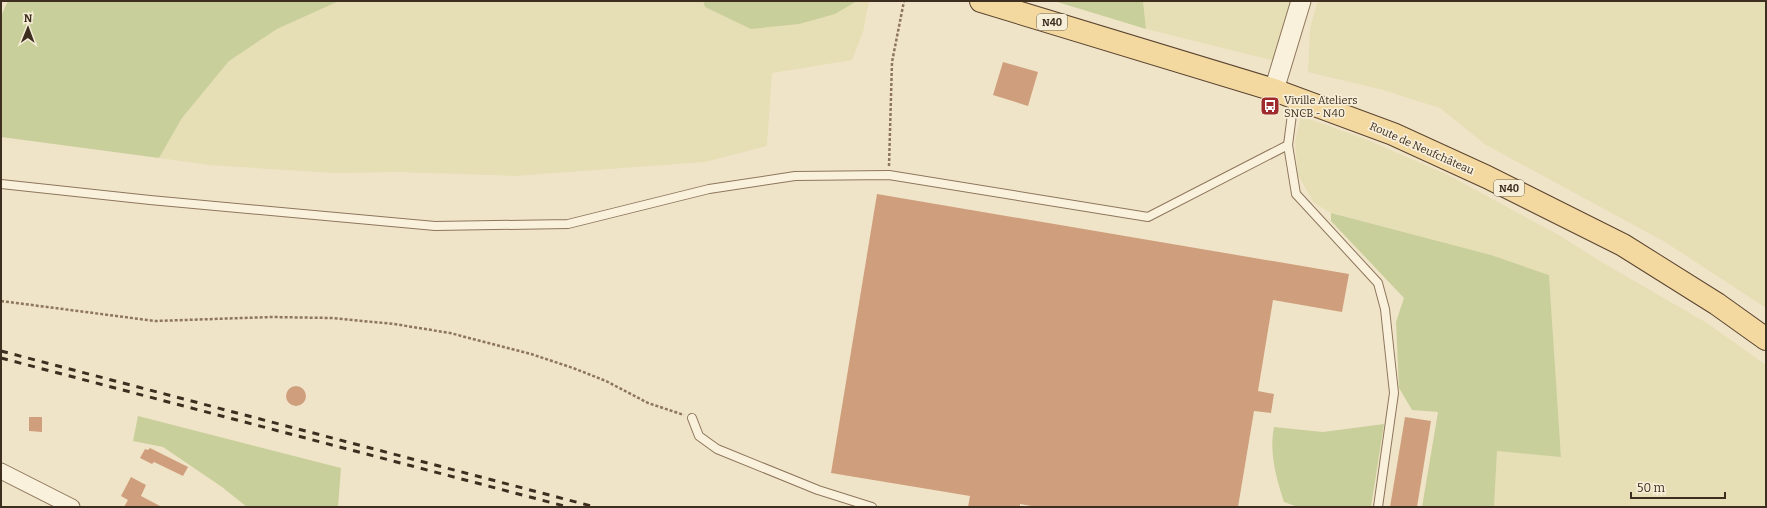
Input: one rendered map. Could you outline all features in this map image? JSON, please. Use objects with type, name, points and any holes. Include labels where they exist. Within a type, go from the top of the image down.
[{"type":"main road","name":"Route de Neufchâteau","points":[[981,1],[1294,96],[1400,138],[1487,177],[1623,245],[1699,292],[1766,338]]},
{"type":"street","points":[[1274,90],[1301,1]]},
{"type":"street","points":[[1,471],[72,507]]},
{"type":"lane","points":[[1294,96],[1288,144],[1296,194],[1378,283],[1385,309],[1394,393],[1378,507]]},
{"type":"lane","points":[[1,184],[150,200],[435,226],[568,224],[709,189],[795,176],[889,175],[1148,217],[1288,144]]},
{"type":"lane","points":[[692,418],[699,436],[717,450],[818,490],[872,507]]},
{"type":"path","points":[[889,175],[892,62],[904,1]]},
{"type":"path","points":[[1,301],[155,320],[272,317],[332,318],[394,324],[450,333],[531,354],[574,368],[606,381],[648,403],[692,418]]},
{"type":"shaded area","points":[[339,1],[703,1],[705,7],[835,14],[857,1],[869,1],[863,32],[852,60],[772,73],[767,146],[705,162],[514,176],[400,172],[334,173],[209,165],[159,158],[182,118],[229,61],[277,29]]},
{"type":"shaded area","points":[[1143,1],[1291,1],[1287,25],[1275,61],[1146,29]]},
{"type":"shaded area","points":[[1318,1],[1766,1],[1766,308],[1665,242],[1486,145],[1440,108],[1383,90],[1308,72],[1310,28]]},
{"type":"shaded area","points":[[1301,116],[1365,139],[1446,174],[1557,234],[1605,264],[1707,323],[1766,365],[1766,507],[1494,507],[1497,451],[1561,456],[1549,275],[1491,255],[1331,213],[1314,203],[1298,175],[1295,142]]},
{"type":"green space","points":[[8,1],[339,1],[277,29],[229,61],[182,118],[159,158],[1,137],[1,16]]},
{"type":"green space","points":[[703,1],[857,1],[835,14],[799,24],[751,29],[705,7]]},
{"type":"green space","points":[[1054,1],[1143,1],[1146,29]]},
{"type":"green space","points":[[1331,213],[1491,255],[1549,275],[1561,457],[1497,451],[1494,507],[1422,507],[1438,412],[1412,410],[1399,388],[1396,322],[1404,298],[1331,221]]},
{"type":"green space","points":[[138,416],[341,468],[338,507],[247,507],[222,487],[163,447],[133,441]]},
{"type":"green space","points":[[1384,424],[1371,507],[1298,507],[1284,502],[1274,465],[1272,446],[1274,427],[1323,432]]},
{"type":"building","points":[[1003,62],[1038,72],[1028,106],[993,95]]},
{"type":"building","points":[[877,194],[1349,274],[1342,312],[1273,300],[1258,391],[1274,394],[1271,413],[1254,411],[1238,507],[1037,507],[1020,504],[1020,507],[968,507],[970,496],[831,473]]},
{"type":"building","points":[[296,386],[303,389],[306,396],[303,403],[296,406],[289,403],[286,396],[289,389]]},
{"type":"building","points":[[29,417],[42,417],[42,432],[29,431]]},
{"type":"building","points":[[1405,417],[1431,421],[1417,507],[1390,507]]},
{"type":"building","points":[[150,448],[188,467],[183,476],[154,462],[152,464],[140,458],[145,449],[148,450]]},
{"type":"building","points":[[131,477],[146,485],[141,496],[162,507],[124,507],[128,500],[121,496]]},
{"type":"railway","points":[[1,351],[595,507]]},
{"type":"railway","points":[[1,358],[568,507]]},
{"type":"place","name":"Viville Ateliers SNCB - N40","points":[[1270,106]]}]
